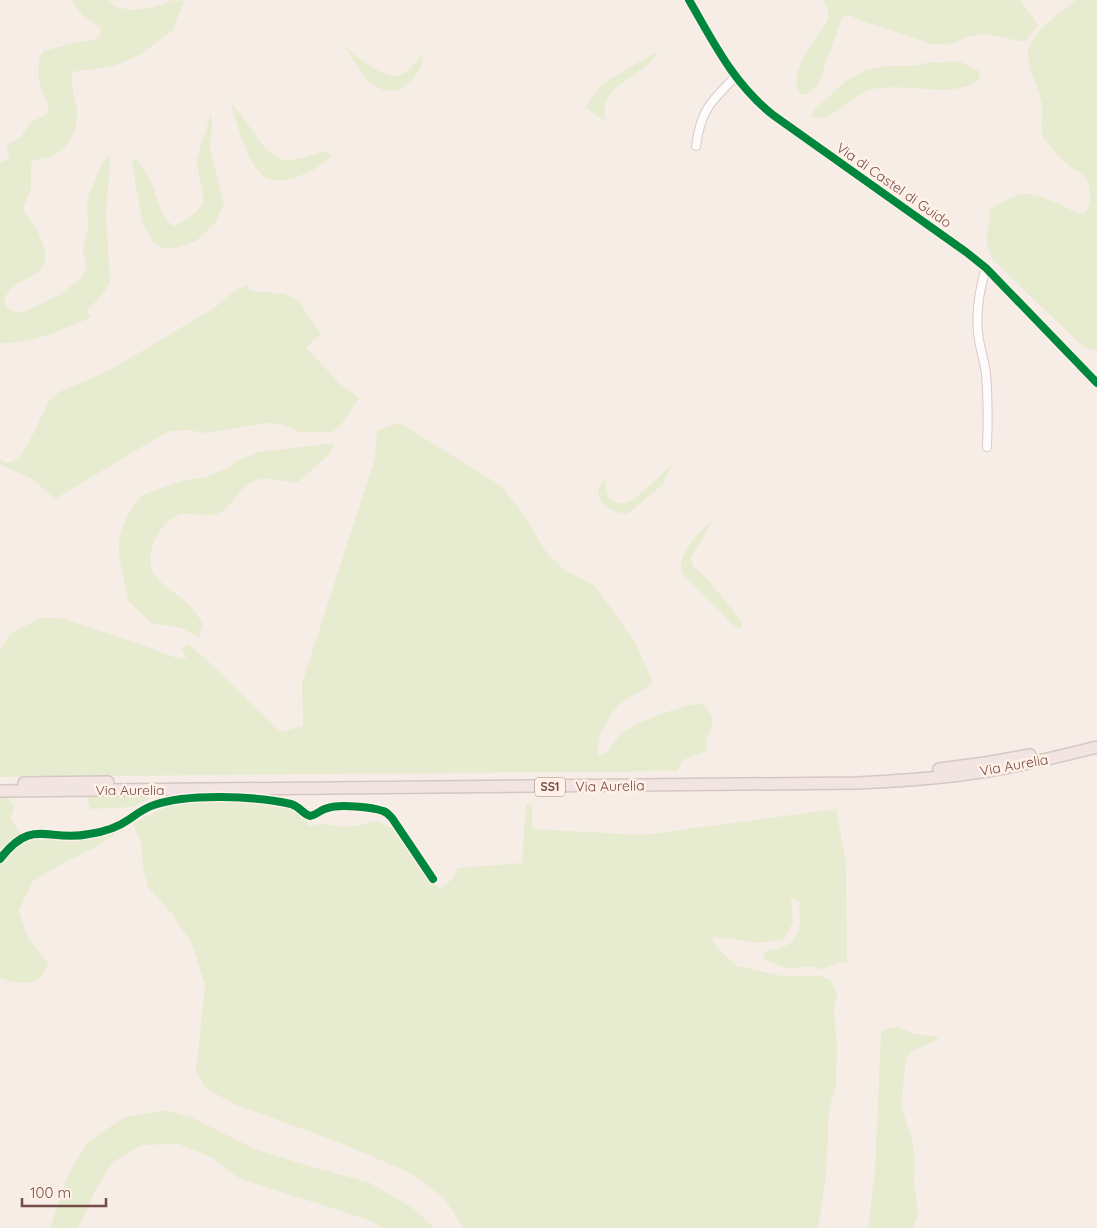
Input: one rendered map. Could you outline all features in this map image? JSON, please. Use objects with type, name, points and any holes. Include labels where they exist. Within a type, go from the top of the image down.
[{"type":"highway","name":"Via Aurelia","points":[[0,783],[858,776],[893,774],[985,763],[1040,753],[1097,739]]},
{"type":"highway","name":"Via Aurelia","points":[[0,791],[866,783],[987,771],[1097,747]]},
{"type":"street","name":"Via di Castel di Guido","points":[[689,0],[717,50],[748,93],[773,115],[986,268],[1097,383]]},
{"type":"street","points":[[696,146],[700,122],[705,110],[735,77]]},
{"type":"street","points":[[986,268],[982,279],[978,331],[986,372],[987,447]]},
{"type":"street","points":[[0,859],[13,844],[31,834],[43,832],[80,836],[112,828],[142,810],[160,803],[204,798],[260,799],[292,804],[310,816],[326,808],[335,807],[382,811],[392,818],[434,879]]},
{"type":"green space","points":[[71,0],[108,0],[116,7],[131,10],[154,7],[173,0],[184,1],[172,31],[141,54],[114,66],[72,72],[72,84],[77,111],[74,133],[61,151],[31,162],[31,188],[23,209],[42,242],[45,259],[42,267],[35,274],[12,288],[5,297],[5,304],[9,310],[21,313],[60,295],[81,278],[87,269],[83,250],[88,229],[87,205],[89,194],[102,163],[109,155],[110,166],[106,215],[110,282],[105,291],[86,312],[92,317],[36,339],[0,343],[0,163],[9,158],[7,145],[21,137],[30,122],[46,115],[49,106],[38,72],[38,65],[43,51],[78,42],[95,40],[101,34],[99,26],[83,15]]},
{"type":"green space","points":[[823,0],[1021,0],[1038,26],[1024,42],[987,34],[968,37],[948,45],[932,44],[859,20],[850,15],[842,18],[818,85],[807,94],[800,94],[796,79],[801,62],[828,19],[828,11]]},
{"type":"green space","points":[[1076,0],[1097,0],[1097,348],[1092,349],[1078,342],[992,259],[987,241],[988,211],[1014,197],[1023,194],[1036,195],[1084,214],[1089,205],[1090,189],[1086,179],[1061,159],[1044,139],[1041,127],[1042,105],[1028,57],[1028,50],[1035,36],[1045,25]]},
{"type":"green space","points":[[343,45],[370,66],[386,74],[400,75],[423,54],[421,68],[410,82],[398,91],[383,90],[368,82]]},
{"type":"green space","points":[[658,51],[642,69],[614,90],[608,99],[605,109],[606,122],[585,107],[602,84]]},
{"type":"green space","points":[[930,62],[961,62],[979,71],[980,79],[969,86],[956,89],[880,88],[860,94],[827,116],[820,118],[812,117],[813,111],[846,81],[864,71],[886,66],[914,66]]},
{"type":"green space","points":[[230,103],[264,147],[280,159],[303,158],[325,151],[332,155],[317,167],[287,180],[272,180],[263,176],[247,153]]},
{"type":"green space","points":[[211,114],[210,149],[224,205],[215,223],[196,241],[176,248],[162,248],[152,241],[142,221],[132,163],[134,159],[138,160],[152,184],[162,213],[169,222],[174,226],[189,218],[203,204],[203,194],[196,160]]},
{"type":"green space","points":[[247,285],[250,291],[284,294],[298,300],[321,334],[306,347],[339,383],[359,398],[341,425],[332,432],[300,432],[280,424],[269,423],[203,433],[189,430],[171,431],[55,499],[32,479],[0,464],[0,459],[7,463],[19,458],[49,401],[59,392],[110,370],[214,308],[236,290]]},
{"type":"green space","points":[[400,423],[501,486],[524,515],[548,555],[565,570],[595,586],[635,642],[653,682],[628,698],[614,711],[601,734],[598,749],[599,756],[609,749],[621,734],[637,724],[682,707],[701,703],[712,717],[706,744],[707,751],[683,760],[677,771],[0,777],[0,649],[10,634],[41,618],[61,618],[177,658],[186,659],[181,648],[188,644],[281,732],[303,726],[302,683],[375,458],[377,430]]},
{"type":"green space","points":[[334,443],[331,453],[298,482],[267,478],[257,480],[245,487],[223,511],[212,515],[181,514],[169,521],[160,531],[151,553],[150,562],[152,570],[161,582],[189,604],[203,623],[199,637],[181,628],[151,623],[128,601],[119,554],[119,540],[124,522],[142,495],[185,480],[206,477],[226,469],[238,460],[259,452]]},
{"type":"green space","points":[[672,464],[663,484],[628,514],[608,508],[599,498],[599,486],[604,480],[607,492],[613,501],[627,503]]},
{"type":"green space","points":[[714,519],[691,557],[693,566],[709,581],[742,622],[742,627],[737,629],[683,574],[681,566],[685,551],[702,530]]},
{"type":"green space","points":[[87,797],[152,797],[133,807],[90,809]]},
{"type":"green space","points":[[0,798],[8,798],[15,806],[11,818],[18,831],[26,838],[77,835],[122,821],[125,828],[32,882],[19,911],[27,937],[48,963],[45,972],[40,978],[29,983],[0,978]]},
{"type":"green space","points":[[239,800],[294,807],[307,818],[308,826],[320,824],[350,827],[377,821],[398,831],[425,875],[440,889],[451,880],[458,868],[522,863],[526,804],[532,804],[532,829],[643,835],[836,809],[846,862],[847,962],[839,962],[820,970],[813,967],[786,967],[762,958],[766,951],[786,945],[792,941],[799,930],[799,902],[791,898],[793,923],[783,939],[759,943],[711,938],[717,948],[737,966],[783,976],[820,976],[831,980],[837,993],[834,1011],[837,1046],[836,1083],[829,1110],[826,1177],[818,1228],[464,1228],[443,1197],[410,1173],[336,1141],[236,1105],[205,1088],[196,1071],[205,985],[192,944],[172,914],[148,887],[143,868],[141,843],[133,823],[174,803]]},
{"type":"green space","points":[[898,1027],[918,1034],[939,1037],[935,1041],[910,1052],[906,1059],[901,1105],[912,1140],[915,1157],[914,1182],[918,1214],[914,1228],[868,1228],[875,1170],[881,1032]]},
{"type":"green space","points":[[164,1110],[193,1118],[255,1149],[368,1182],[413,1208],[434,1228],[383,1228],[369,1220],[238,1178],[213,1158],[179,1144],[142,1145],[113,1162],[96,1189],[78,1228],[50,1228],[67,1177],[87,1143],[123,1118]]},
{"type":"cycle path","points":[[689,0],[725,62],[759,103],[986,268],[1097,383]]},
{"type":"cycle path","points":[[0,859],[22,838],[32,835],[75,836],[105,831],[124,823],[141,811],[154,805],[168,801],[222,797],[260,799],[291,804],[310,816],[326,809],[340,806],[364,807],[384,811],[392,818],[433,879]]}]
